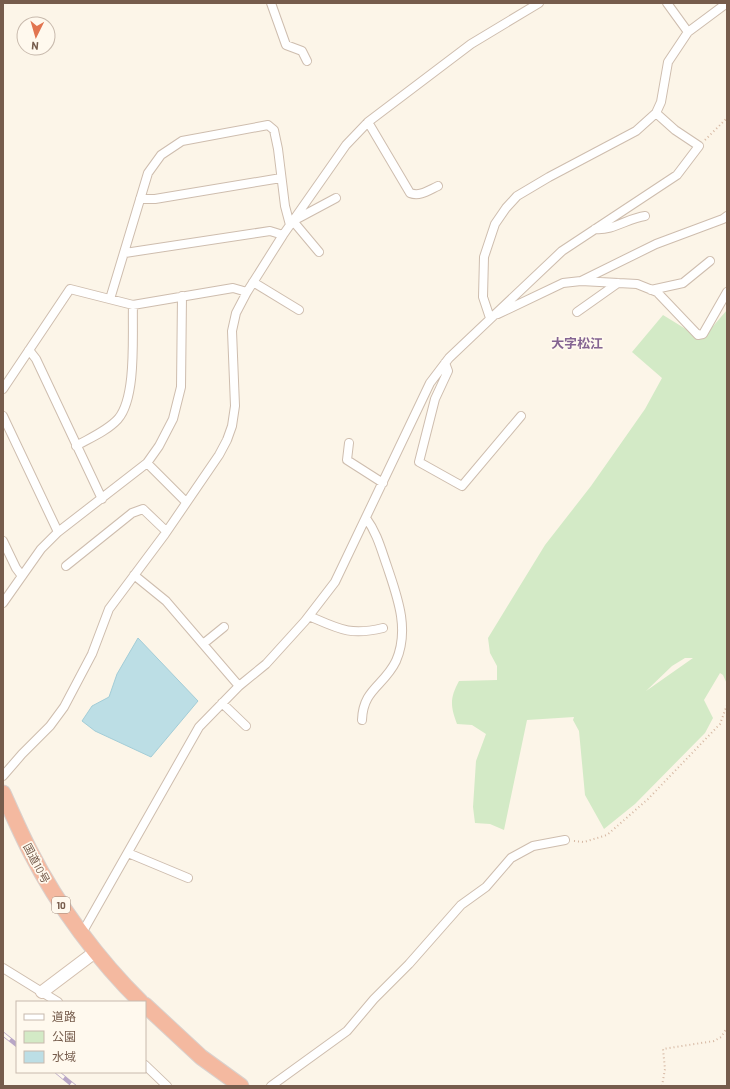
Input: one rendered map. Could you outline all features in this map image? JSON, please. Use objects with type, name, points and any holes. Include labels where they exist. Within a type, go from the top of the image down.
[{"type":"highway","name":"国道10号","points":[[3,793],[32,854],[58,900],[95,952],[140,1001]]},
{"type":"highway","points":[[146,1007],[201,1058],[241,1086]]},
{"type":"main road","points":[[42,992],[95,952]]},
{"type":"street","points":[[270,3],[286,45],[302,50],[307,61]]},
{"type":"street","points":[[3,776],[22,754],[50,726],[64,707],[92,654],[109,609],[219,455],[232,426],[235,406],[232,331],[236,313],[246,292],[282,235],[346,144],[368,122],[471,44],[539,3]]},
{"type":"street","points":[[667,3],[688,32]]},
{"type":"street","points":[[490,318],[483,297],[484,257],[494,224],[506,208],[517,196],[636,131],[656,113],[661,102],[668,62],[688,32],[727,3]]},
{"type":"street","points":[[82,933],[199,727],[239,686],[266,664],[309,616],[335,582],[430,383],[445,363],[490,318],[562,251],[677,175],[699,146],[675,130],[656,113]]},
{"type":"street","points":[[368,122],[410,193],[415,195],[438,186]]},
{"type":"street","points":[[110,299],[148,173],[161,155],[176,144],[197,137],[268,125],[274,130],[278,149],[281,178],[291,223],[319,252]]},
{"type":"street","points":[[140,199],[155,198],[281,178]]},
{"type":"street","points":[[291,223],[336,198]]},
{"type":"street","points":[[595,229],[604,230],[638,217],[645,216]]},
{"type":"street","points":[[581,281],[656,244],[723,219],[727,216]]},
{"type":"street","points":[[125,253],[270,231],[282,235]]},
{"type":"street","points":[[651,290],[683,283],[710,261]]},
{"type":"street","points":[[490,318],[563,283],[581,281],[637,284],[651,290],[667,301],[698,335],[703,334],[727,292]]},
{"type":"street","points":[[253,282],[299,310]]},
{"type":"street","points":[[577,312],[618,283]]},
{"type":"street","points":[[3,389],[70,289],[133,305],[233,288],[246,292]]},
{"type":"street","points":[[3,603],[41,549],[58,532],[147,463],[159,446],[173,419],[178,404],[181,387],[182,296]]},
{"type":"street","points":[[76,446],[104,430],[118,419],[127,402],[131,384],[133,305]]},
{"type":"street","points":[[29,350],[36,359],[102,498]]},
{"type":"street","points":[[445,363],[448,371],[435,399],[419,462],[462,486],[521,416]]},
{"type":"street","points":[[3,416],[58,532]]},
{"type":"street","points":[[349,443],[347,460],[383,483]]},
{"type":"street","points":[[147,463],[186,502]]},
{"type":"street","points":[[66,566],[132,513],[143,509],[166,531]]},
{"type":"street","points":[[362,720],[362,708],[366,699],[396,662],[401,642],[402,621],[399,603],[382,550],[374,529],[366,518]]},
{"type":"street","points":[[3,541],[16,568],[22,576]]},
{"type":"street","points":[[134,574],[166,601],[239,686]]},
{"type":"street","points":[[309,616],[348,631],[366,632],[383,628]]},
{"type":"street","points":[[203,644],[224,627]]},
{"type":"street","points":[[222,703],[246,726]]},
{"type":"street","points":[[271,1086],[347,1031],[374,999],[409,964],[461,905],[486,887],[511,858],[533,846],[565,840]]},
{"type":"street","points":[[128,853],[188,878]]},
{"type":"street","points":[[3,968],[56,1001]]},
{"type":"street","points":[[146,1067],[167,1086]]},
{"type":"path","points":[[699,146],[727,118]]},
{"type":"path","points":[[565,840],[584,842],[607,835],[648,799],[720,724],[727,705]]},
{"type":"path","points":[[662,1086],[666,1069],[663,1049],[714,1042],[721,1037],[727,1028]]},
{"type":"green space","points":[[727,310],[727,684],[723,675],[720,673],[704,700],[713,718],[705,733],[635,804],[604,829],[585,795],[579,731],[573,720],[574,717],[527,720],[504,830],[490,824],[475,823],[473,807],[476,761],[486,734],[472,725],[457,724],[452,707],[456,687],[459,681],[497,680],[497,666],[490,653],[488,638],[545,545],[591,486],[645,409],[662,378],[632,352],[663,315],[702,339]],"holes":[[[685,658],[693,658],[646,691],[672,666]]]},
{"type":"water","points":[[138,638],[198,701],[151,757],[95,731],[82,721],[92,706],[109,697],[117,674]]},
{"type":"railway","points":[[3,1034],[16,1044]]},
{"type":"railway","points":[[58,1073],[74,1086]]},
{"type":"district","name":"大字松江","points":[[577,343]]}]
